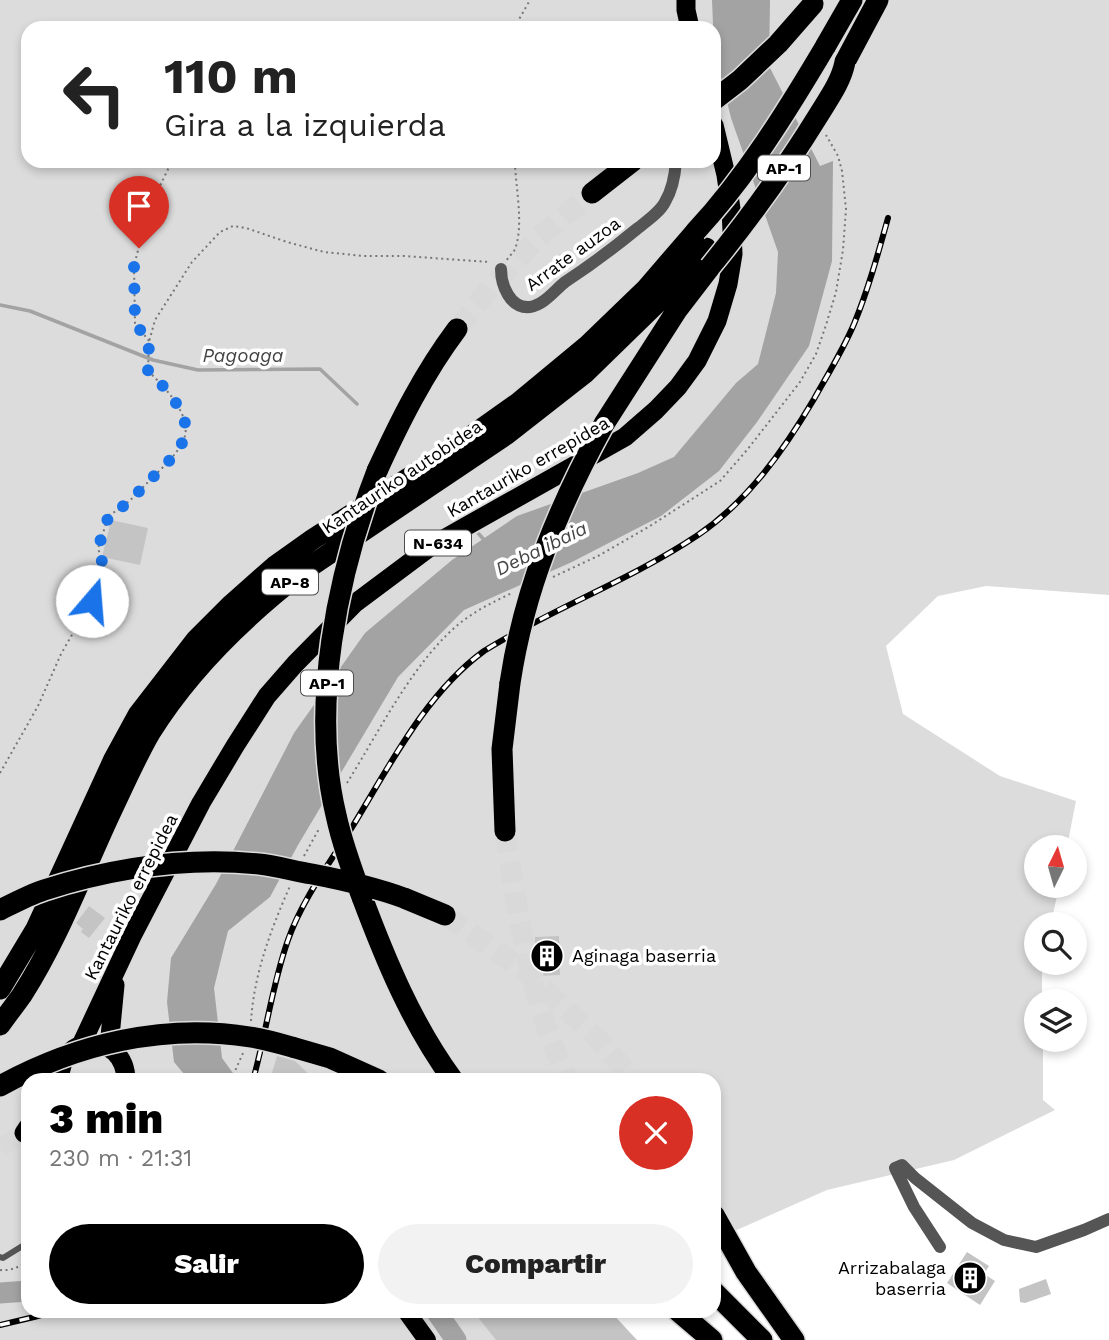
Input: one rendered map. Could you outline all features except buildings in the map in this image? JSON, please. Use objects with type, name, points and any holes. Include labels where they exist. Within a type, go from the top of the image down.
[{"type":"highway","name":"AP-8","points":[[704,249],[716,210],[757,155],[799,91],[852,0]]},
{"type":"highway","name":"Kantauriko autobidea","points":[[0,1025],[22,995],[44,955],[129,774],[150,734],[175,697],[230,633],[271,596],[302,572],[507,434],[585,373],[663,297],[774,164],[845,62],[878,0]]},
{"type":"highway","points":[[721,95],[778,44],[814,2]]},
{"type":"highway","name":"Kantauriko errepidea","points":[[81,1045],[156,888],[208,792],[267,696],[295,664],[354,604],[433,545],[625,437],[656,410],[698,361],[717,321],[728,285],[733,254],[729,198],[721,154]]},
{"type":"highway","points":[[592,193],[624,168]]},
{"type":"highway","name":"Kantauriko autobidea","points":[[0,989],[36,929],[114,759],[138,715],[196,640],[275,566],[332,526],[446,454],[518,403],[588,345],[636,298],[704,249]]},
{"type":"highway","points":[[505,831],[502,749],[510,683],[522,625],[540,565],[575,477],[604,424],[677,310],[704,249]]},
{"type":"highway","name":"AP-1","points":[[449,1073],[404,1000],[380,947],[362,897],[336,814],[329,777],[326,729],[331,645],[355,534],[377,471],[398,426],[422,381],[457,329]]},
{"type":"highway","points":[[0,910],[41,891],[113,871],[218,862],[261,864],[355,883],[404,898],[445,915]]},
{"type":"highway","name":"N-634","points":[[109,1047],[116,974]]},
{"type":"highway","points":[[23,1073],[91,1047],[134,1037],[204,1032],[249,1037],[292,1046],[330,1058],[363,1073]]},
{"type":"highway","points":[[81,1045],[96,1043],[109,1047],[123,1062],[126,1073]]},
{"type":"highway","name":"N-634","points":[[60,1073],[65,1058],[72,1049],[81,1045]]},
{"type":"highway","points":[[0,1086],[21,1074]]},
{"type":"highway","points":[[721,1228],[746,1272],[794,1340]]},
{"type":"highway","points":[[721,1299],[762,1340]]},
{"type":"highway","points":[[686,1318],[712,1340]]},
{"type":"main road","points":[[411,1318],[427,1340]]},
{"type":"street","name":"Arrate auzoa","points":[[503,267],[501,278],[513,301],[530,307],[539,304],[615,247],[665,204],[674,182],[675,168]]},
{"type":"street","points":[[940,1247],[914,1207],[895,1168],[902,1165],[972,1223],[1004,1240],[1036,1247],[1109,1219]]},
{"type":"lane","points":[[0,1257],[3,1258],[21,1247]]},
{"type":"path","points":[[518,21],[530,0]]},
{"type":"path","points":[[551,578],[630,538],[720,481],[800,382],[816,355],[827,324],[836,292],[842,250],[846,209],[842,172],[838,156],[827,137]]},
{"type":"path","points":[[149,342],[135,323],[134,266],[148,211],[169,168]]},
{"type":"path","name":"Arrate auzoa","points":[[503,267],[514,250],[518,233],[516,168]]},
{"type":"path","points":[[0,773],[38,706],[61,654],[103,582],[103,565],[98,548],[109,515],[120,510],[167,463],[184,439],[184,418],[170,395],[148,371],[149,342],[155,320],[192,262],[220,232],[233,226],[324,252],[404,256],[503,267]]},
{"type":"path","points":[[348,782],[405,689],[439,644],[462,621],[516,591]]},
{"type":"path","points":[[302,860],[321,826]]},
{"type":"path","points":[[252,1004],[262,958],[291,883]]},
{"type":"path","points":[[234,1073],[246,1049]]},
{"type":"path","points":[[0,1270],[21,1266]]},
{"type":"shaded area","points":[[0,0],[1109,0],[1109,595],[986,586],[938,596],[886,646],[903,714],[1000,776],[1076,801],[1069,835],[1024,835],[1024,898],[1056,898],[1054,912],[1024,912],[1024,975],[1042,975],[1042,989],[1024,989],[1024,1052],[1043,1052],[1043,1100],[1055,1110],[954,1160],[827,1190],[721,1237],[721,1073],[21,1073],[21,1318],[607,1318],[605,1340],[0,1340]]},
{"type":"water","points":[[712,0],[770,0],[769,66],[820,166],[833,161],[832,261],[809,346],[757,422],[719,471],[661,516],[572,562],[464,610],[398,677],[270,897],[228,931],[214,988],[222,1058],[233,1073],[183,1073],[174,1062],[167,1002],[171,958],[216,884],[294,733],[365,633],[452,560],[517,516],[638,473],[674,457],[736,383],[758,364],[776,293],[778,252],[731,118],[721,77],[721,21],[713,21]]},
{"type":"waterway","name":"Pagoaga","points":[[0,305],[30,311],[153,360],[198,370],[320,369],[357,404]]},
{"type":"waterway","name":"Pagoaga","points":[[478,533],[486,542]]},
{"type":"waterway","points":[[0,1293],[21,1292]]},
{"type":"waterway","name":"Deba ibaia","points":[[441,1318],[456,1340]]},
{"type":"tunnel","points":[[457,329],[490,288],[539,237],[592,193]]},
{"type":"tunnel","points":[[505,831],[527,958],[544,1019],[565,1073]]},
{"type":"tunnel","points":[[445,915],[525,971],[598,1039],[628,1073]]},
{"type":"tunnel","points":[[0,1148],[21,1135]]},
{"type":"railway","points":[[255,1073],[278,974],[294,925],[316,883],[426,710],[463,668],[484,651],[672,551],[716,521],[749,490],[790,437],[845,343],[864,298],[888,218]]},
{"type":"railway","points":[[0,1325],[30,1318]]},
{"type":"place","name":"Aginaga baserria","points":[[547,956]]},
{"type":"place","name":"Arrizabalaga baserria","points":[[970,1278]]},
{"type":"route","points":[[92,601],[103,582],[103,565],[98,548],[109,515],[120,510],[167,463],[184,439],[184,418],[170,395],[148,371],[149,342],[135,323],[134,266],[139,248]]}]
